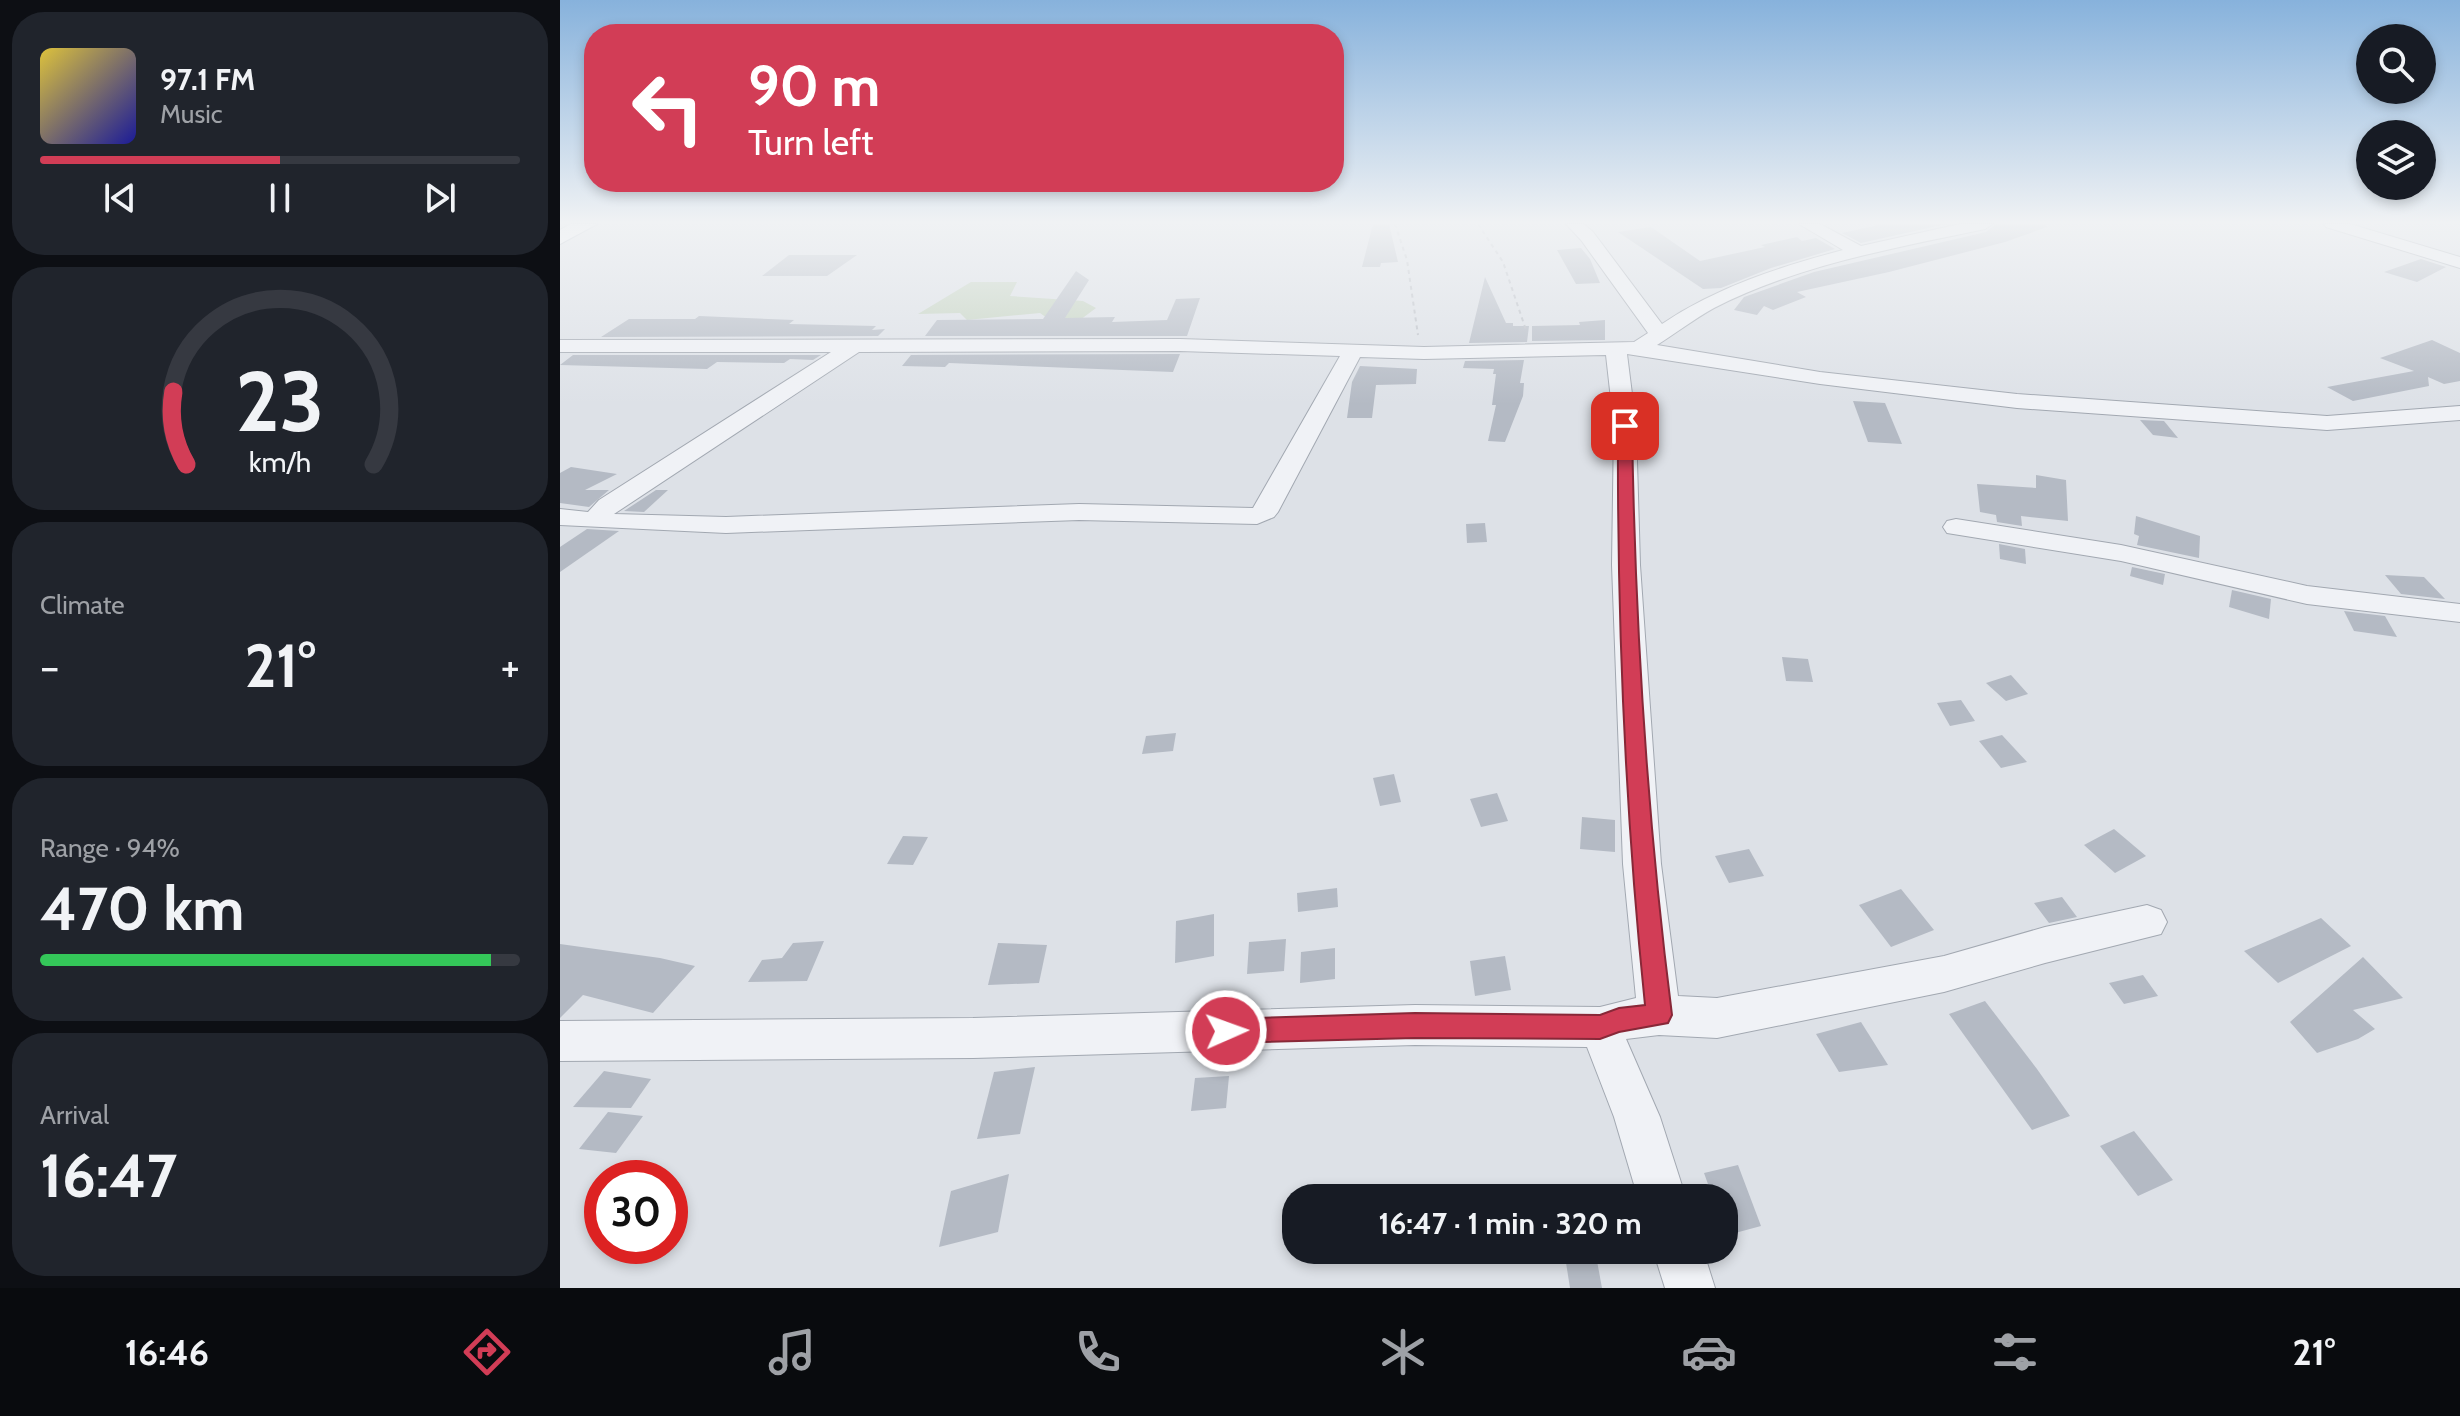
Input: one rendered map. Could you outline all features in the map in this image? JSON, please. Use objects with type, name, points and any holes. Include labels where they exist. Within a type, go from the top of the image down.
[{"type":"street","points":[[1622,284],[1660,335]]},
{"type":"street","points":[[1627,349],[1660,335],[1681,318],[1751,284]]},
{"type":"street","points":[[560,346],[1002,344],[1424,353],[1627,349],[1820,378],[2017,401],[2327,423],[2460,413]]},
{"type":"street","points":[[595,521],[608,505],[852,347]]},
{"type":"street","points":[[1627,349],[1626,565],[1641,848],[1659,1015]]},
{"type":"street","points":[[560,517],[726,525],[1079,512],[1257,516],[1265,512],[1354,350]]},
{"type":"street","points":[[2432,417],[2460,432]]},
{"type":"street","points":[[1956,527],[2121,553],[2307,595],[2460,613]]},
{"type":"street","points":[[560,1041],[973,1038],[1415,1025],[1600,1027],[1619,1020],[1659,1015],[1717,1018],[1944,974],[2045,945],[2147,922]]},
{"type":"street","points":[[1600,1027],[1637,1117],[1658,1184]]},
{"type":"street","points":[[1682,1264],[1690,1288]]},
{"type":"path","points":[[1411,284],[1424,353]]},
{"type":"path","points":[[1512,284],[1527,330],[1527,351]]},
{"type":"green space","points":[[968,284],[1016,284],[1010,296],[1083,301],[1096,308],[1076,323],[1047,318],[1040,313],[967,320],[960,313],[918,314]]},
{"type":"building","points":[[1067,284],[1086,284],[1065,318],[1115,317],[1112,322],[1167,320],[1176,299],[1200,298],[1187,336],[925,336],[937,320],[1043,319]]},
{"type":"building","points":[[1483,284],[1488,284],[1506,323],[1529,326],[1527,342],[1469,343]]},
{"type":"building","points":[[1696,284],[1731,284],[1721,288],[1703,289]]},
{"type":"building","points":[[1780,284],[1833,284],[1797,292],[1806,297],[1773,310],[1764,306],[1757,315],[1734,310],[1744,297]]},
{"type":"building","points":[[699,316],[794,320],[789,324],[876,326],[872,330],[885,329],[878,336],[601,337],[629,319],[695,319]]},
{"type":"building","points":[[1605,320],[1605,340],[1532,341],[1532,326],[1580,325],[1579,322]]},
{"type":"building","points":[[2432,340],[2460,353],[2460,381],[2444,384],[2428,377],[2429,386],[2353,401],[2327,387],[2414,371],[2380,358]]},
{"type":"building","points":[[1180,354],[1173,372],[949,363],[945,367],[902,366],[911,355]]},
{"type":"building","points":[[573,355],[821,355],[813,360],[790,359],[784,363],[717,362],[707,369],[560,365]]},
{"type":"building","points":[[1524,360],[1520,383],[1524,383],[1523,396],[1505,442],[1488,441],[1496,405],[1492,405],[1496,374],[1493,374],[1494,369],[1463,368],[1465,361]]},
{"type":"building","points":[[1360,366],[1417,369],[1416,384],[1376,385],[1372,418],[1347,418],[1352,382]]},
{"type":"building","points":[[1853,401],[1885,403],[1902,444],[1868,442]]},
{"type":"building","points":[[2140,420],[2164,421],[2178,438],[2153,435]]},
{"type":"building","points":[[571,467],[617,474],[585,490],[609,490],[589,507],[560,503],[560,473]]},
{"type":"building","points":[[2036,475],[2066,480],[2068,521],[2021,516],[2022,526],[1997,522],[1996,515],[1980,512],[1977,484],[2036,488]]},
{"type":"building","points":[[656,490],[668,490],[644,512],[624,511]]},
{"type":"building","points":[[2136,516],[2200,536],[2199,558],[2137,545],[2139,536],[2134,534]]},
{"type":"building","points":[[1485,523],[1487,542],[1467,543],[1466,524]]},
{"type":"building","points":[[587,529],[619,531],[560,572],[560,547]]},
{"type":"building","points":[[1999,544],[2025,549],[2026,564],[2000,559]]},
{"type":"building","points":[[2132,567],[2165,574],[2163,585],[2130,576]]},
{"type":"building","points":[[2385,575],[2424,577],[2445,599],[2401,594]]},
{"type":"building","points":[[2232,590],[2271,599],[2269,619],[2229,607]]},
{"type":"building","points":[[2344,611],[2385,616],[2397,637],[2354,631]]},
{"type":"building","points":[[1782,657],[1808,659],[1813,682],[1786,681]]},
{"type":"building","points":[[2011,675],[2028,694],[2006,701],[1986,683]]},
{"type":"building","points":[[1961,700],[1975,721],[1950,726],[1937,703]]},
{"type":"building","points":[[1176,733],[1173,751],[1142,754],[1146,736]]},
{"type":"building","points":[[2002,735],[2027,762],[2001,768],[1979,741]]},
{"type":"building","points":[[1394,774],[1401,802],[1380,806],[1373,778]]},
{"type":"building","points":[[1497,793],[1508,821],[1481,827],[1470,799]]},
{"type":"building","points":[[1582,817],[1615,820],[1615,852],[1580,849]]},
{"type":"building","points":[[2114,829],[2146,856],[2115,873],[2084,845]]},
{"type":"building","points":[[903,836],[928,837],[913,865],[887,864]]},
{"type":"building","points":[[1749,849],[1764,876],[1729,883],[1715,856]]},
{"type":"building","points":[[1337,888],[1338,907],[1298,912],[1297,893]]},
{"type":"building","points":[[1901,889],[1934,930],[1891,947],[1859,905]]},
{"type":"building","points":[[2062,897],[2077,917],[2049,923],[2034,903]]},
{"type":"building","points":[[1214,914],[1214,956],[1175,963],[1176,921]]},
{"type":"building","points":[[2321,918],[2351,946],[2278,983],[2244,951]]},
{"type":"building","points":[[1286,939],[1284,971],[1247,974],[1249,942]]},
{"type":"building","points":[[824,941],[807,981],[748,982],[762,960],[782,958],[793,943]]},
{"type":"building","points":[[998,943],[1047,945],[1039,983],[988,985]]},
{"type":"building","points":[[560,944],[695,966],[653,1013],[583,995],[560,1018]]},
{"type":"building","points":[[1335,948],[1335,979],[1300,983],[1301,952]]},
{"type":"building","points":[[1505,956],[1511,990],[1475,996],[1470,961]]},
{"type":"building","points":[[2363,957],[2403,998],[2353,1010],[2375,1029],[2358,1039],[2317,1053],[2290,1022]]},
{"type":"building","points":[[2143,975],[2158,996],[2124,1004],[2109,983]]},
{"type":"building","points":[[1985,1001],[2070,1116],[2032,1130],[1949,1014]]},
{"type":"building","points":[[1861,1022],[1888,1065],[1839,1072],[1816,1034]]},
{"type":"building","points":[[1035,1067],[1020,1134],[977,1139],[994,1072]]},
{"type":"building","points":[[604,1071],[651,1079],[631,1108],[573,1107]]},
{"type":"building","points":[[1229,1076],[1226,1108],[1191,1111],[1195,1078]]},
{"type":"building","points":[[608,1112],[643,1116],[616,1153],[579,1149]]},
{"type":"building","points":[[2134,1131],[2173,1180],[2138,1196],[2100,1146]]},
{"type":"building","points":[[1738,1165],[1761,1226],[1738,1232],[1738,1184],[1708,1184],[1704,1173]]},
{"type":"building","points":[[1009,1174],[998,1232],[939,1247],[951,1191]]},
{"type":"building","points":[[1566,1264],[1598,1264],[1602,1288],[1570,1288]]},
{"type":"route","points":[[1226,1031],[1415,1025],[1600,1027],[1619,1020],[1659,1015],[1642,864],[1632,710],[1626,565],[1625,426]]}]
